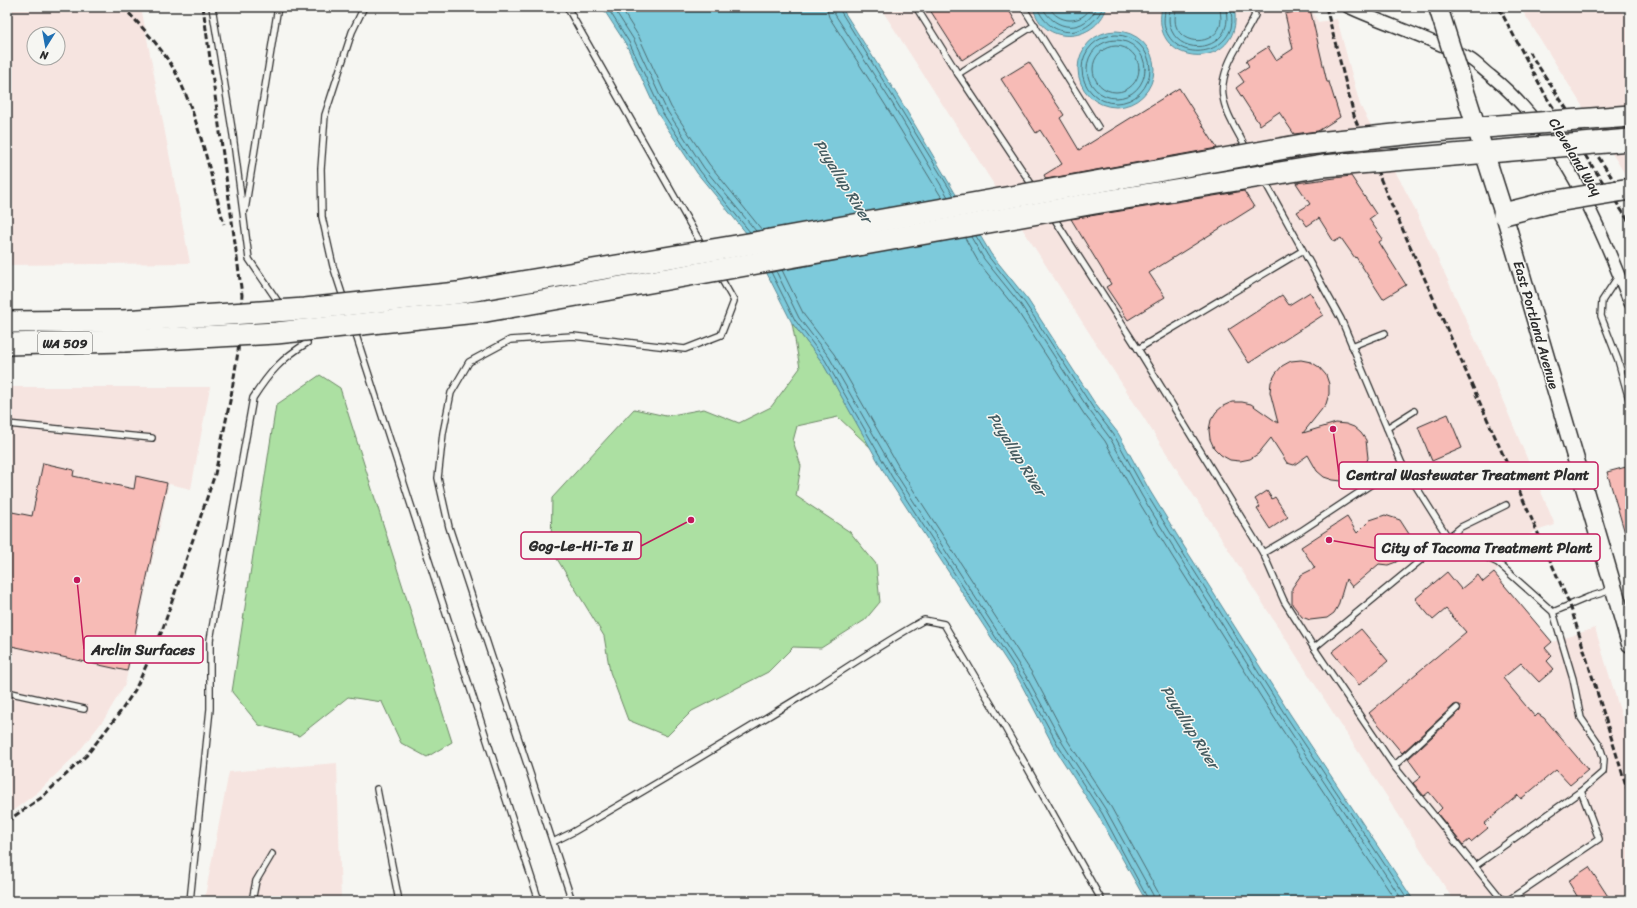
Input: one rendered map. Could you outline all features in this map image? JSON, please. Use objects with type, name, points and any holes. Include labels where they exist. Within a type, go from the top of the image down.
[{"type":"highway","name":"WA 509","points":[[7,344],[305,309],[457,293],[754,243],[1308,144],[1433,131],[1630,116]]},
{"type":"highway","name":"WA 509","points":[[7,322],[123,331],[276,333],[410,320],[486,311],[1088,204],[1323,166],[1630,140]]},
{"type":"highway","points":[[1506,222],[1551,202],[1630,189]]},
{"type":"main road","name":"East Portland Avenue","points":[[1438,7],[1506,222]]},
{"type":"street","name":"Cleveland Way","points":[[1348,7],[1382,23],[1433,42],[1471,60],[1504,86],[1542,128],[1571,175],[1610,252],[1630,303]]},
{"type":"street","name":"East Portland Avenue","points":[[1506,222],[1630,644]]},
{"type":"lane","points":[[212,7],[233,135],[249,259],[289,318]]},
{"type":"lane","points":[[244,219],[248,181],[278,7]]},
{"type":"lane","points":[[348,311],[333,266],[322,217],[321,169],[324,115],[352,32],[364,7]]},
{"type":"lane","points":[[567,7],[710,259]]},
{"type":"lane","points":[[916,7],[958,74],[1040,198]]},
{"type":"lane","points":[[1023,7],[1098,126]]},
{"type":"lane","points":[[1252,7],[1255,15],[1228,65],[1223,80],[1222,95],[1226,109],[1254,162]]},
{"type":"lane","points":[[958,74],[1035,26]]},
{"type":"lane","points":[[1257,168],[1341,319],[1402,464],[1449,539],[1498,563],[1553,612],[1573,679],[1581,718],[1599,744],[1604,759],[1603,772],[1581,791],[1475,866]]},
{"type":"lane","points":[[1044,204],[1138,349],[1263,553],[1284,600],[1314,648],[1394,766],[1503,901]]},
{"type":"lane","points":[[1138,349],[1302,251]]},
{"type":"lane","points":[[572,901],[449,527],[438,478],[443,433],[451,393],[469,362],[510,340],[573,336],[685,349],[721,335],[734,301],[714,266]]},
{"type":"lane","points":[[1619,274],[1602,301],[1602,316],[1618,360],[1630,403]]},
{"type":"lane","points":[[350,318],[539,901]]},
{"type":"lane","points":[[190,901],[210,709],[210,640],[212,625],[253,398],[273,370],[289,354],[307,343],[294,324]]},
{"type":"lane","points":[[1352,346],[1385,333]]},
{"type":"lane","points":[[1387,428],[1414,411]]},
{"type":"lane","points":[[7,424],[152,438]]},
{"type":"lane","points":[[1263,553],[1402,464]]},
{"type":"lane","points":[[1314,648],[1449,539],[1461,527],[1506,505]]},
{"type":"lane","points":[[1553,612],[1589,597],[1614,590]]},
{"type":"lane","points":[[553,842],[573,832],[693,762],[924,620],[944,624],[1004,726],[1102,901]]},
{"type":"lane","points":[[7,692],[84,709]]},
{"type":"lane","points":[[1394,766],[1457,708]]},
{"type":"lane","points":[[377,789],[399,901]]},
{"type":"lane","points":[[1506,901],[1599,839],[1581,791]]},
{"type":"lane","points":[[252,901],[256,881],[272,854]]},
{"type":"shaded area","points":[[7,7],[141,7],[190,263],[7,265]]},
{"type":"shaded area","points":[[880,7],[1306,7],[1311,8],[1318,22],[1337,19],[1360,105],[1411,201],[1495,382],[1555,525],[1533,532],[1520,542],[1495,573],[1552,642],[1595,628],[1630,744],[1630,901],[1454,901]]},
{"type":"shaded area","points":[[1520,7],[1616,7],[1630,19],[1630,182]]},
{"type":"shaded area","points":[[7,387],[210,387],[191,489],[169,484],[125,684],[105,718],[77,754],[38,792],[7,815]]},
{"type":"shaded area","points":[[337,763],[341,901],[204,901],[229,772]]},
{"type":"green space","points":[[792,323],[822,362],[871,448],[838,417],[797,426],[793,441],[801,466],[796,496],[850,532],[876,564],[880,602],[865,620],[821,648],[793,647],[768,672],[692,711],[667,736],[628,720],[610,672],[604,636],[551,549],[552,498],[634,409],[666,416],[704,409],[739,423],[771,407],[800,368]]},
{"type":"green space","points":[[320,375],[340,388],[452,742],[427,757],[401,743],[382,702],[348,697],[299,736],[259,725],[232,692],[276,405]]},
{"type":"water","name":"Puyallup River","points":[[602,7],[841,7],[899,98],[991,254],[1028,300],[1096,405],[1118,433],[1150,491],[1185,548],[1290,714],[1414,901],[1146,901],[1098,815],[1055,749],[1019,680],[888,479],[822,362],[792,323],[747,234],[697,173],[658,114],[626,44]]},
{"type":"water","points":[[1033,7],[1107,7],[1101,19],[1092,28],[1081,34],[1069,36],[1057,34],[1047,29],[1038,20]]},
{"type":"water","points":[[1162,7],[1234,7],[1234,28],[1226,43],[1213,52],[1198,55],[1182,52],[1169,43],[1162,28]]},
{"type":"water","points":[[1116,31],[1131,34],[1143,42],[1151,54],[1154,69],[1151,84],[1143,96],[1131,104],[1116,107],[1101,104],[1089,96],[1081,84],[1078,69],[1081,54],[1089,42],[1101,34]]},
{"type":"building","points":[[928,7],[1007,7],[1017,24],[962,60]]},
{"type":"building","points":[[1310,9],[1327,82],[1329,82],[1340,117],[1318,131],[1294,134],[1279,112],[1260,125],[1236,88],[1244,82],[1238,73],[1249,66],[1246,61],[1268,47],[1276,60],[1293,49],[1285,14]]},
{"type":"building","points":[[1029,62],[1064,115],[1060,118],[1079,150],[1179,88],[1217,148],[1046,179],[1044,175],[1062,164],[1040,130],[1036,133],[1001,79]]},
{"type":"building","points":[[1351,176],[1376,214],[1369,219],[1383,239],[1379,242],[1406,285],[1383,299],[1356,257],[1355,258],[1341,238],[1334,242],[1319,218],[1307,226],[1297,212],[1310,204],[1296,183]]},
{"type":"building","points":[[1244,191],[1254,207],[1149,273],[1165,297],[1128,320],[1106,287],[1111,284],[1071,219]]},
{"type":"building","points":[[1310,292],[1323,315],[1249,363],[1228,330],[1282,295],[1289,305]]},
{"type":"building","points":[[1301,360],[1311,362],[1319,367],[1326,375],[1329,384],[1329,394],[1326,404],[1303,433],[1336,423],[1346,424],[1354,427],[1366,440],[1368,458],[1365,467],[1359,474],[1351,478],[1342,481],[1324,477],[1317,471],[1308,455],[1294,465],[1287,463],[1271,438],[1258,454],[1250,459],[1240,461],[1230,460],[1221,455],[1214,448],[1210,439],[1209,430],[1211,420],[1216,412],[1223,406],[1232,402],[1251,404],[1278,423],[1270,392],[1271,382],[1282,366],[1291,361]]},
{"type":"building","points":[[1448,414],[1462,448],[1432,461],[1418,427]]},
{"type":"building","points":[[43,463],[74,470],[73,476],[134,489],[136,476],[167,483],[127,671],[7,645],[7,511],[32,516]]},
{"type":"building","points":[[1630,466],[1630,540],[1627,540],[1607,472]]},
{"type":"building","points":[[1267,491],[1272,499],[1275,497],[1288,517],[1270,529],[1257,509],[1260,507],[1255,499]]},
{"type":"building","points":[[1385,515],[1400,520],[1409,534],[1410,543],[1403,557],[1388,565],[1379,564],[1352,587],[1346,579],[1338,606],[1334,613],[1327,618],[1310,620],[1302,617],[1292,604],[1292,588],[1301,575],[1315,568],[1301,547],[1347,517],[1357,533],[1370,520]]},
{"type":"building","points":[[1447,572],[1461,589],[1478,575],[1483,582],[1494,573],[1552,642],[1545,648],[1552,656],[1547,661],[1554,669],[1539,682],[1521,663],[1503,678],[1535,717],[1538,714],[1544,718],[1588,770],[1570,785],[1556,770],[1521,799],[1518,795],[1484,824],[1488,828],[1471,842],[1469,840],[1463,845],[1437,813],[1442,808],[1429,792],[1424,796],[1413,783],[1421,777],[1408,759],[1460,711],[1460,705],[1454,705],[1402,753],[1369,713],[1466,632],[1446,609],[1433,620],[1415,599]]},
{"type":"building","points":[[1361,629],[1388,661],[1359,685],[1332,652]]},
{"type":"building","points":[[1589,867],[1611,901],[1580,901],[1568,881]]},
{"type":"railway","points":[[123,7],[159,47],[176,73],[192,110],[224,224]]},
{"type":"railway","points":[[7,821],[41,798],[86,756],[121,711],[135,690],[162,631],[215,474],[231,396],[238,352],[242,295],[203,7]]},
{"type":"railway","points":[[1326,7],[1355,119],[1570,605],[1630,798]]},
{"type":"railway","points":[[1499,8],[1547,98],[1630,223]]},
{"type":"railway","points":[[1529,52],[1630,205]]},
{"type":"place","name":"Central Wastewater Treatment Plant","points":[[1333,429]]},
{"type":"place","name":"Gog-Le-Hi-Te II","points":[[691,520]]},
{"type":"place","name":"City of Tacoma Treatment Plant","points":[[1329,540]]},
{"type":"place","name":"Arclin Surfaces","points":[[77,580]]}]
